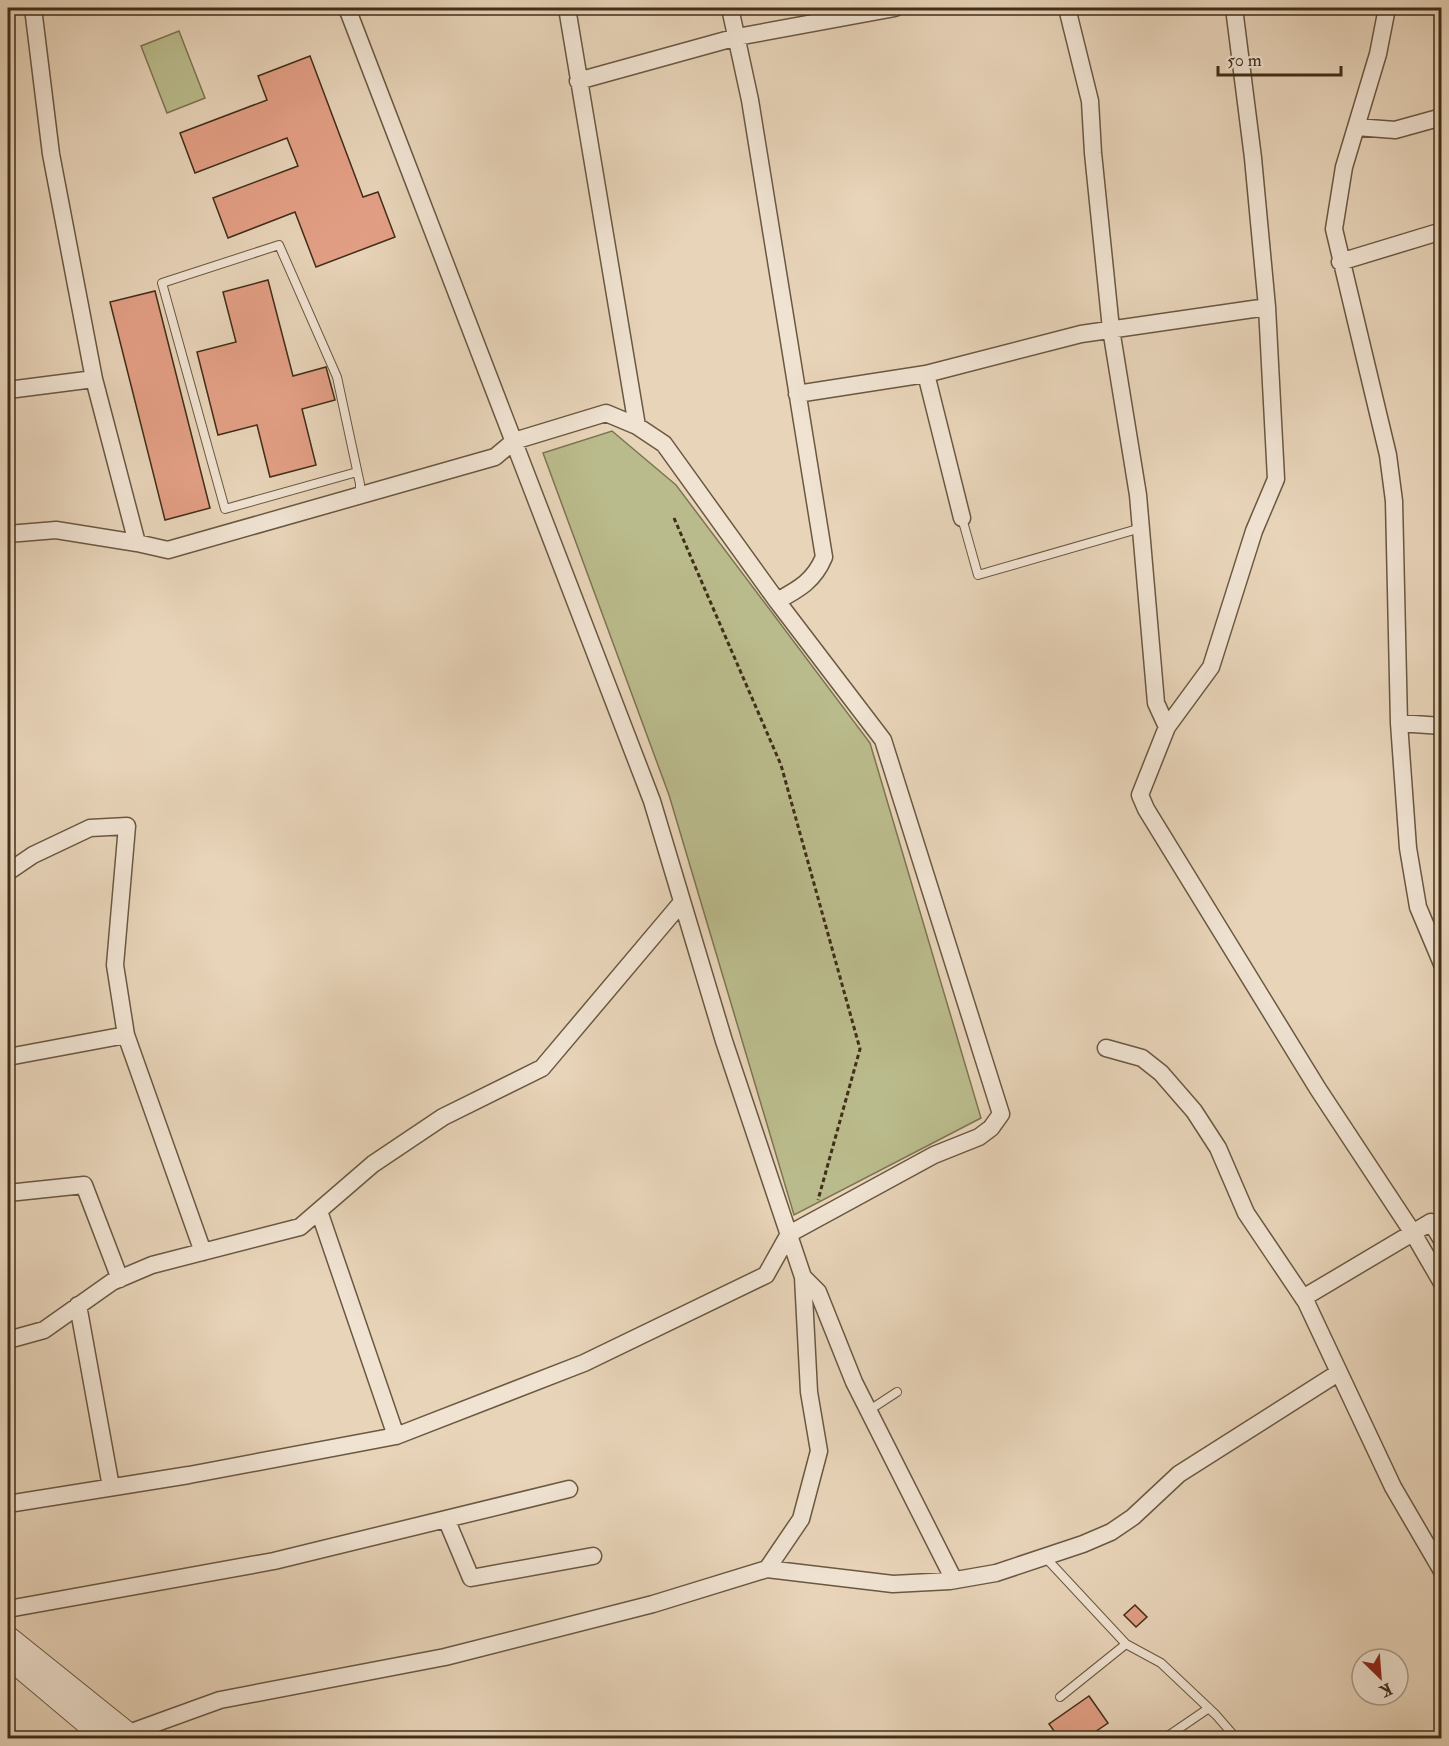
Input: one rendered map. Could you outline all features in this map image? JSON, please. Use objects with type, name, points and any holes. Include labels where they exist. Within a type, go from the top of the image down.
[{"type":"street","points":[[33,8],[51,154],[94,379],[137,543]]},
{"type":"street","points":[[347,8],[652,801],[724,1041],[803,1277],[809,1392],[819,1451],[801,1519],[767,1569]]},
{"type":"street","points":[[567,8],[637,426]]},
{"type":"street","points":[[730,8],[750,100],[824,557],[817,573],[806,585],[777,601]]},
{"type":"street","points":[[578,81],[737,37],[895,8]]},
{"type":"street","points":[[1067,8],[1090,101],[1111,330],[1138,495],[1156,703],[1167,727]]},
{"type":"street","points":[[1234,8],[1253,158],[1266,307],[1276,479],[1254,531],[1211,667],[1167,727],[1140,795],[1146,809],[1317,1089],[1413,1233],[1442,1283]]},
{"type":"street","points":[[1387,8],[1378,54],[1344,166],[1334,215],[1340,262],[1388,455],[1394,501],[1399,723],[1411,880],[1418,908],[1442,964]]},
{"type":"street","points":[[1356,127],[1395,130],[1442,117]]},
{"type":"street","points":[[1340,262],[1442,231]]},
{"type":"street","points":[[797,394],[926,374],[1013,350],[1111,330],[1266,307]]},
{"type":"street","points":[[926,374],[962,518]]},
{"type":"street","points":[[8,390],[94,379]]},
{"type":"street","points":[[8,534],[56,530],[168,550],[495,457],[513,441],[606,413],[637,426],[664,444],[777,601],[883,740],[1001,1114],[991,1128],[979,1137],[934,1155],[789,1234],[766,1275],[584,1363],[396,1436],[8,1504]]},
{"type":"street","points":[[1399,723],[1442,726]]},
{"type":"street","points":[[8,872],[33,855],[90,828],[127,826],[115,965],[126,1035],[203,1252]]},
{"type":"street","points":[[8,1340],[44,1330],[78,1305],[120,1279],[152,1265],[300,1227],[373,1164],[444,1117],[542,1068],[682,902]]},
{"type":"street","points":[[8,1057],[126,1035]]},
{"type":"street","points":[[1106,1048],[1142,1058],[1161,1073],[1194,1111],[1218,1148],[1246,1212],[1303,1298],[1393,1487],[1442,1571]]},
{"type":"street","points":[[8,1193],[84,1185],[120,1279]]},
{"type":"street","points":[[319,1211],[396,1436]]},
{"type":"street","points":[[1303,1298],[1436,1219],[1442,1240]]},
{"type":"street","points":[[803,1277],[818,1292],[854,1382],[954,1580]]},
{"type":"street","points":[[78,1305],[111,1487]]},
{"type":"street","points":[[8,1636],[126,1737],[220,1700],[444,1657],[653,1604],[767,1569],[893,1584],[954,1580],[996,1572],[1045,1557],[1111,1532],[1133,1517],[1179,1474],[1338,1373]]},
{"type":"street","points":[[8,1609],[274,1561],[447,1521],[569,1489]]},
{"type":"street","points":[[447,1521],[471,1578],[593,1556]]},
{"type":"street","points":[[8,1658],[103,1738]]},
{"type":"lane","points":[[357,472],[225,509],[162,283],[279,245],[338,377],[357,472],[360,495]]},
{"type":"lane","points":[[962,518],[978,575],[1141,528]]},
{"type":"lane","points":[[868,1410],[897,1392]]},
{"type":"lane","points":[[1045,1557],[1126,1644],[1161,1663],[1209,1708],[1236,1738]]},
{"type":"lane","points":[[1060,1697],[1126,1644]]},
{"type":"lane","points":[[1165,1738],[1209,1708]]},
{"type":"path","points":[[674,518],[781,765],[860,1049],[818,1202]]},
{"type":"green space","points":[[179,31],[205,98],[167,113],[141,46]]},
{"type":"green space","points":[[612,431],[676,485],[870,743],[981,1118],[794,1215],[669,795],[543,453]]},
{"type":"building","points":[[310,56],[363,197],[378,192],[395,237],[316,267],[295,212],[228,238],[213,198],[298,166],[287,138],[195,173],[180,133],[267,100],[258,76]]},
{"type":"building","points":[[268,280],[293,376],[326,367],[335,400],[302,409],[316,465],[270,477],[257,425],[218,435],[197,352],[236,342],[223,292]]},
{"type":"building","points":[[155,291],[210,508],[165,520],[110,302]]},
{"type":"building","points":[[1135,1605],[1147,1617],[1136,1627],[1124,1615]]},
{"type":"building","points":[[1089,1696],[1108,1723],[1086,1738],[1059,1738],[1049,1724]]}]
